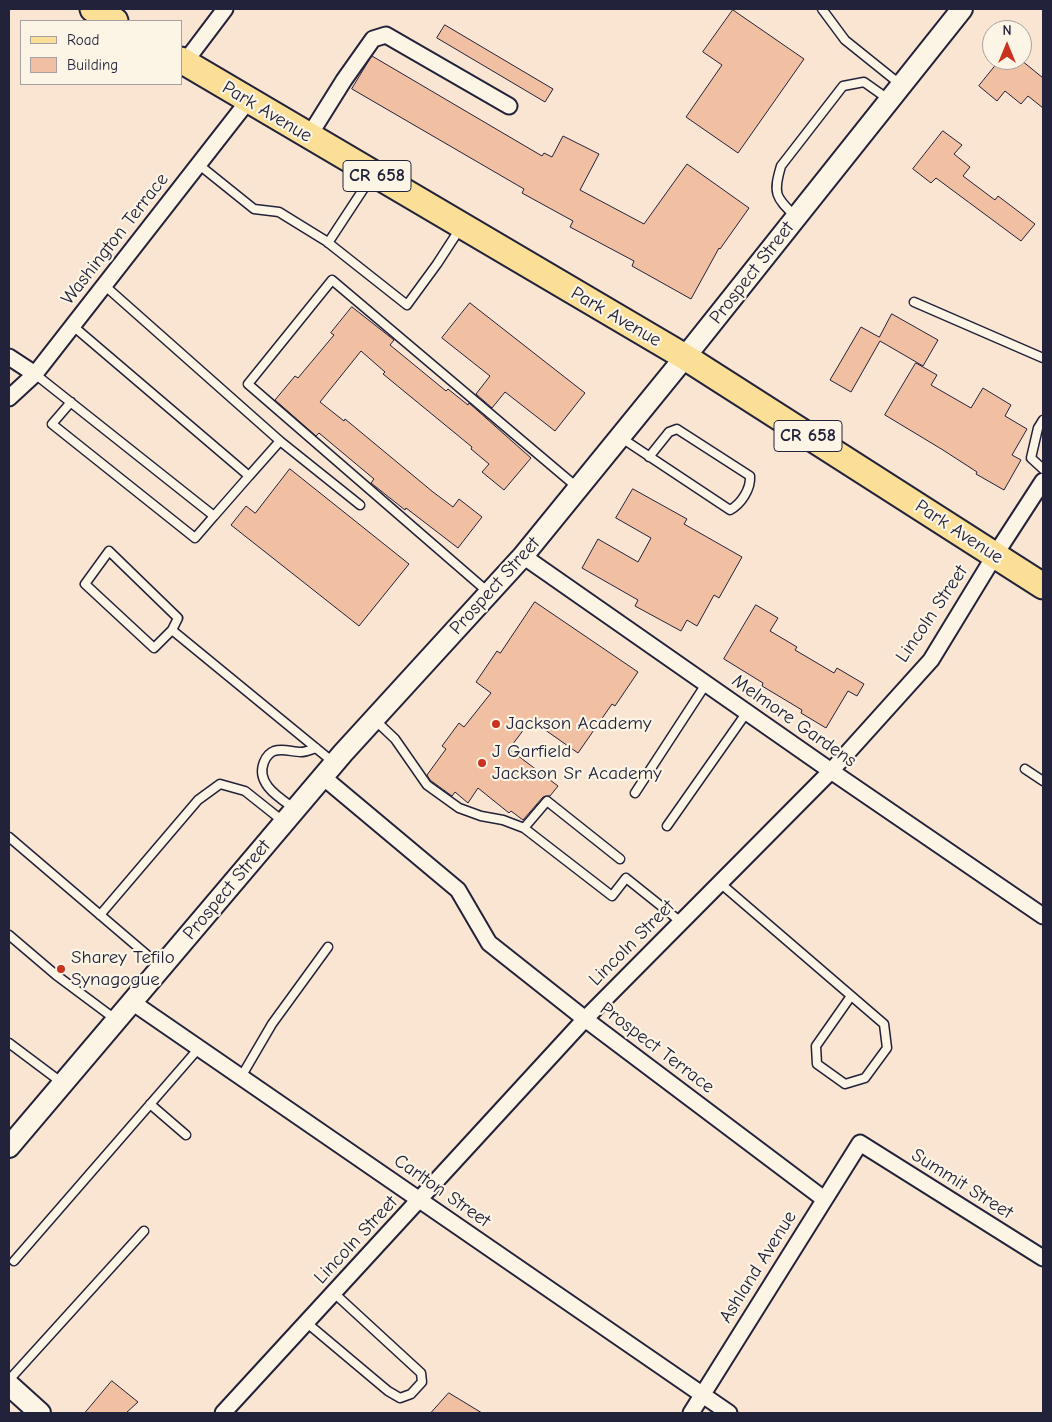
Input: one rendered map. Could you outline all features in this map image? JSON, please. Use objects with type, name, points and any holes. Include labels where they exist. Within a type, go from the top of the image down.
[{"type":"main road","points":[[93,9],[113,20]]},
{"type":"main road","name":"Park Avenue","points":[[183,61],[685,357],[1043,586]]},
{"type":"street","points":[[183,61],[225,9]]},
{"type":"street","name":"Prospect Street","points":[[9,1147],[329,770],[523,556],[685,357],[962,9]]},
{"type":"street","points":[[309,136],[344,80],[373,39],[386,35],[509,106]]},
{"type":"street","name":"Washington Terrace","points":[[9,398],[35,374],[73,326],[109,289],[198,164],[248,101]]},
{"type":"street","points":[[9,357],[35,374]]},
{"type":"street","name":"Lincoln Street","points":[[223,1413],[586,1019],[831,771],[931,660],[1043,481]]},
{"type":"street","name":"Melmore Gardens","points":[[523,556],[1043,916]]},
{"type":"street","name":"Prospect Terrace","points":[[329,770],[458,890],[489,943],[824,1199]]},
{"type":"street","name":"Carlton Street","points":[[132,1002],[729,1413]]},
{"type":"street","name":"Ashland Avenue","points":[[691,1413],[860,1143]]},
{"type":"street","name":"Summit Street","points":[[860,1143],[1043,1258]]},
{"type":"street","points":[[9,1385],[40,1413]]},
{"type":"lane","points":[[822,9],[845,40],[896,92]]},
{"type":"lane","points":[[797,217],[780,202],[777,193],[778,178],[782,166],[843,86],[864,82],[896,92]]},
{"type":"lane","points":[[198,164],[254,210],[279,212],[328,243],[407,305],[437,264],[461,226]]},
{"type":"lane","points":[[328,243],[373,174]]},
{"type":"lane","points":[[490,593],[248,384],[332,280],[578,489]]},
{"type":"lane","points":[[109,289],[280,441],[360,505]]},
{"type":"lane","points":[[914,302],[1043,358]]},
{"type":"lane","points":[[73,326],[249,476]]},
{"type":"lane","points":[[35,374],[214,516]]},
{"type":"lane","points":[[71,402],[52,424],[195,538],[280,441]]},
{"type":"lane","points":[[1043,420],[1038,428],[1031,458],[1043,470]]},
{"type":"lane","points":[[620,437],[649,457],[730,510],[736,506],[751,484],[750,476],[677,429],[669,432],[649,457]]},
{"type":"lane","points":[[110,551],[178,618],[172,630],[154,648],[85,584],[110,551]]},
{"type":"lane","points":[[172,630],[316,748],[329,770]]},
{"type":"lane","points":[[635,793],[706,684]]},
{"type":"lane","points":[[667,826],[747,712]]},
{"type":"lane","points":[[374,719],[395,739],[427,785],[459,808],[524,828],[612,896],[626,878],[681,922]]},
{"type":"lane","points":[[290,816],[264,781],[261,768],[267,756],[274,751],[302,752],[316,748]]},
{"type":"lane","points":[[1026,769],[1043,781]]},
{"type":"lane","points":[[100,915],[198,800],[220,784],[246,791],[290,816]]},
{"type":"lane","points":[[524,828],[547,801],[620,858]]},
{"type":"lane","points":[[9,837],[161,967]]},
{"type":"lane","points":[[720,883],[852,996],[884,1024],[887,1048],[865,1078],[844,1084],[817,1064],[816,1046],[852,996]]},
{"type":"lane","points":[[9,935],[56,975],[117,1020]]},
{"type":"lane","points":[[241,1077],[272,1024],[328,947]]},
{"type":"lane","points":[[9,1043],[63,1084]]},
{"type":"lane","points":[[14,1261],[199,1048]]},
{"type":"lane","points":[[150,1104],[186,1134]]},
{"type":"lane","points":[[9,1380],[144,1231]]},
{"type":"lane","points":[[306,1322],[388,1391],[400,1398],[411,1394],[422,1382],[421,1373],[334,1293]]},
{"type":"building","points":[[733,10],[804,59],[738,153],[686,117],[722,65],[703,52]]},
{"type":"building","points":[[445,25],[553,89],[545,102],[437,38]]},
{"type":"building","points":[[372,56],[542,156],[544,153],[552,157],[563,136],[599,154],[580,190],[644,224],[687,164],[749,208],[719,248],[691,299],[632,266],[634,261],[570,227],[573,221],[522,193],[524,189],[352,89]]},
{"type":"building","points":[[1032,69],[1043,78],[1043,108],[1028,96],[1021,104],[1005,91],[997,101],[979,86],[992,70]]},
{"type":"building","points":[[943,131],[962,145],[954,154],[970,167],[963,176],[995,200],[998,196],[1035,224],[1021,241],[936,178],[931,183],[913,169]]},
{"type":"building","points":[[470,303],[585,393],[555,431],[505,392],[492,408],[476,394],[490,376],[442,338]]},
{"type":"building","points":[[352,307],[394,340],[390,345],[446,391],[448,389],[468,405],[469,403],[531,458],[504,490],[482,472],[489,464],[471,449],[472,447],[383,374],[385,372],[361,351],[320,402],[344,421],[345,419],[453,507],[459,499],[482,517],[458,548],[371,483],[374,479],[319,433],[316,436],[275,400],[295,376],[298,378],[334,335],[331,333]]},
{"type":"building","points":[[892,314],[938,340],[923,366],[880,341],[851,392],[830,380],[861,327],[879,337]]},
{"type":"building","points":[[916,363],[937,375],[931,385],[971,408],[983,388],[1011,405],[1005,416],[1027,429],[1012,455],[1021,460],[1004,490],[885,415]]},
{"type":"building","points":[[290,469],[409,564],[359,626],[231,525],[246,506],[255,513]]},
{"type":"building","points":[[633,489],[687,519],[684,524],[742,557],[719,598],[714,595],[697,626],[687,620],[681,631],[635,606],[638,600],[582,568],[598,539],[638,562],[651,538],[616,518]]},
{"type":"building","points":[[535,602],[638,672],[615,706],[612,704],[578,753],[531,720],[509,749],[558,786],[550,796],[543,797],[523,820],[511,811],[509,813],[478,788],[468,803],[455,792],[452,796],[430,780],[427,775],[446,749],[442,746],[459,723],[464,727],[491,693],[476,682],[497,651],[500,653]]},
{"type":"building","points":[[756,605],[778,618],[770,631],[797,647],[795,650],[834,673],[837,668],[864,684],[857,696],[848,691],[826,728],[801,713],[802,710],[762,686],[763,683],[724,659]]},
{"type":"building","points":[[112,1381],[138,1402],[126,1413],[85,1413]]},
{"type":"building","points":[[449,1393],[482,1413],[431,1413]]},
{"type":"place","name":"Jackson Academy","points":[[496,724]]},
{"type":"place","name":"J Garfield Jackson Sr Academy","points":[[482,763]]},
{"type":"place","name":"Sharey Tefilo Synagogue","points":[[61,969]]}]
